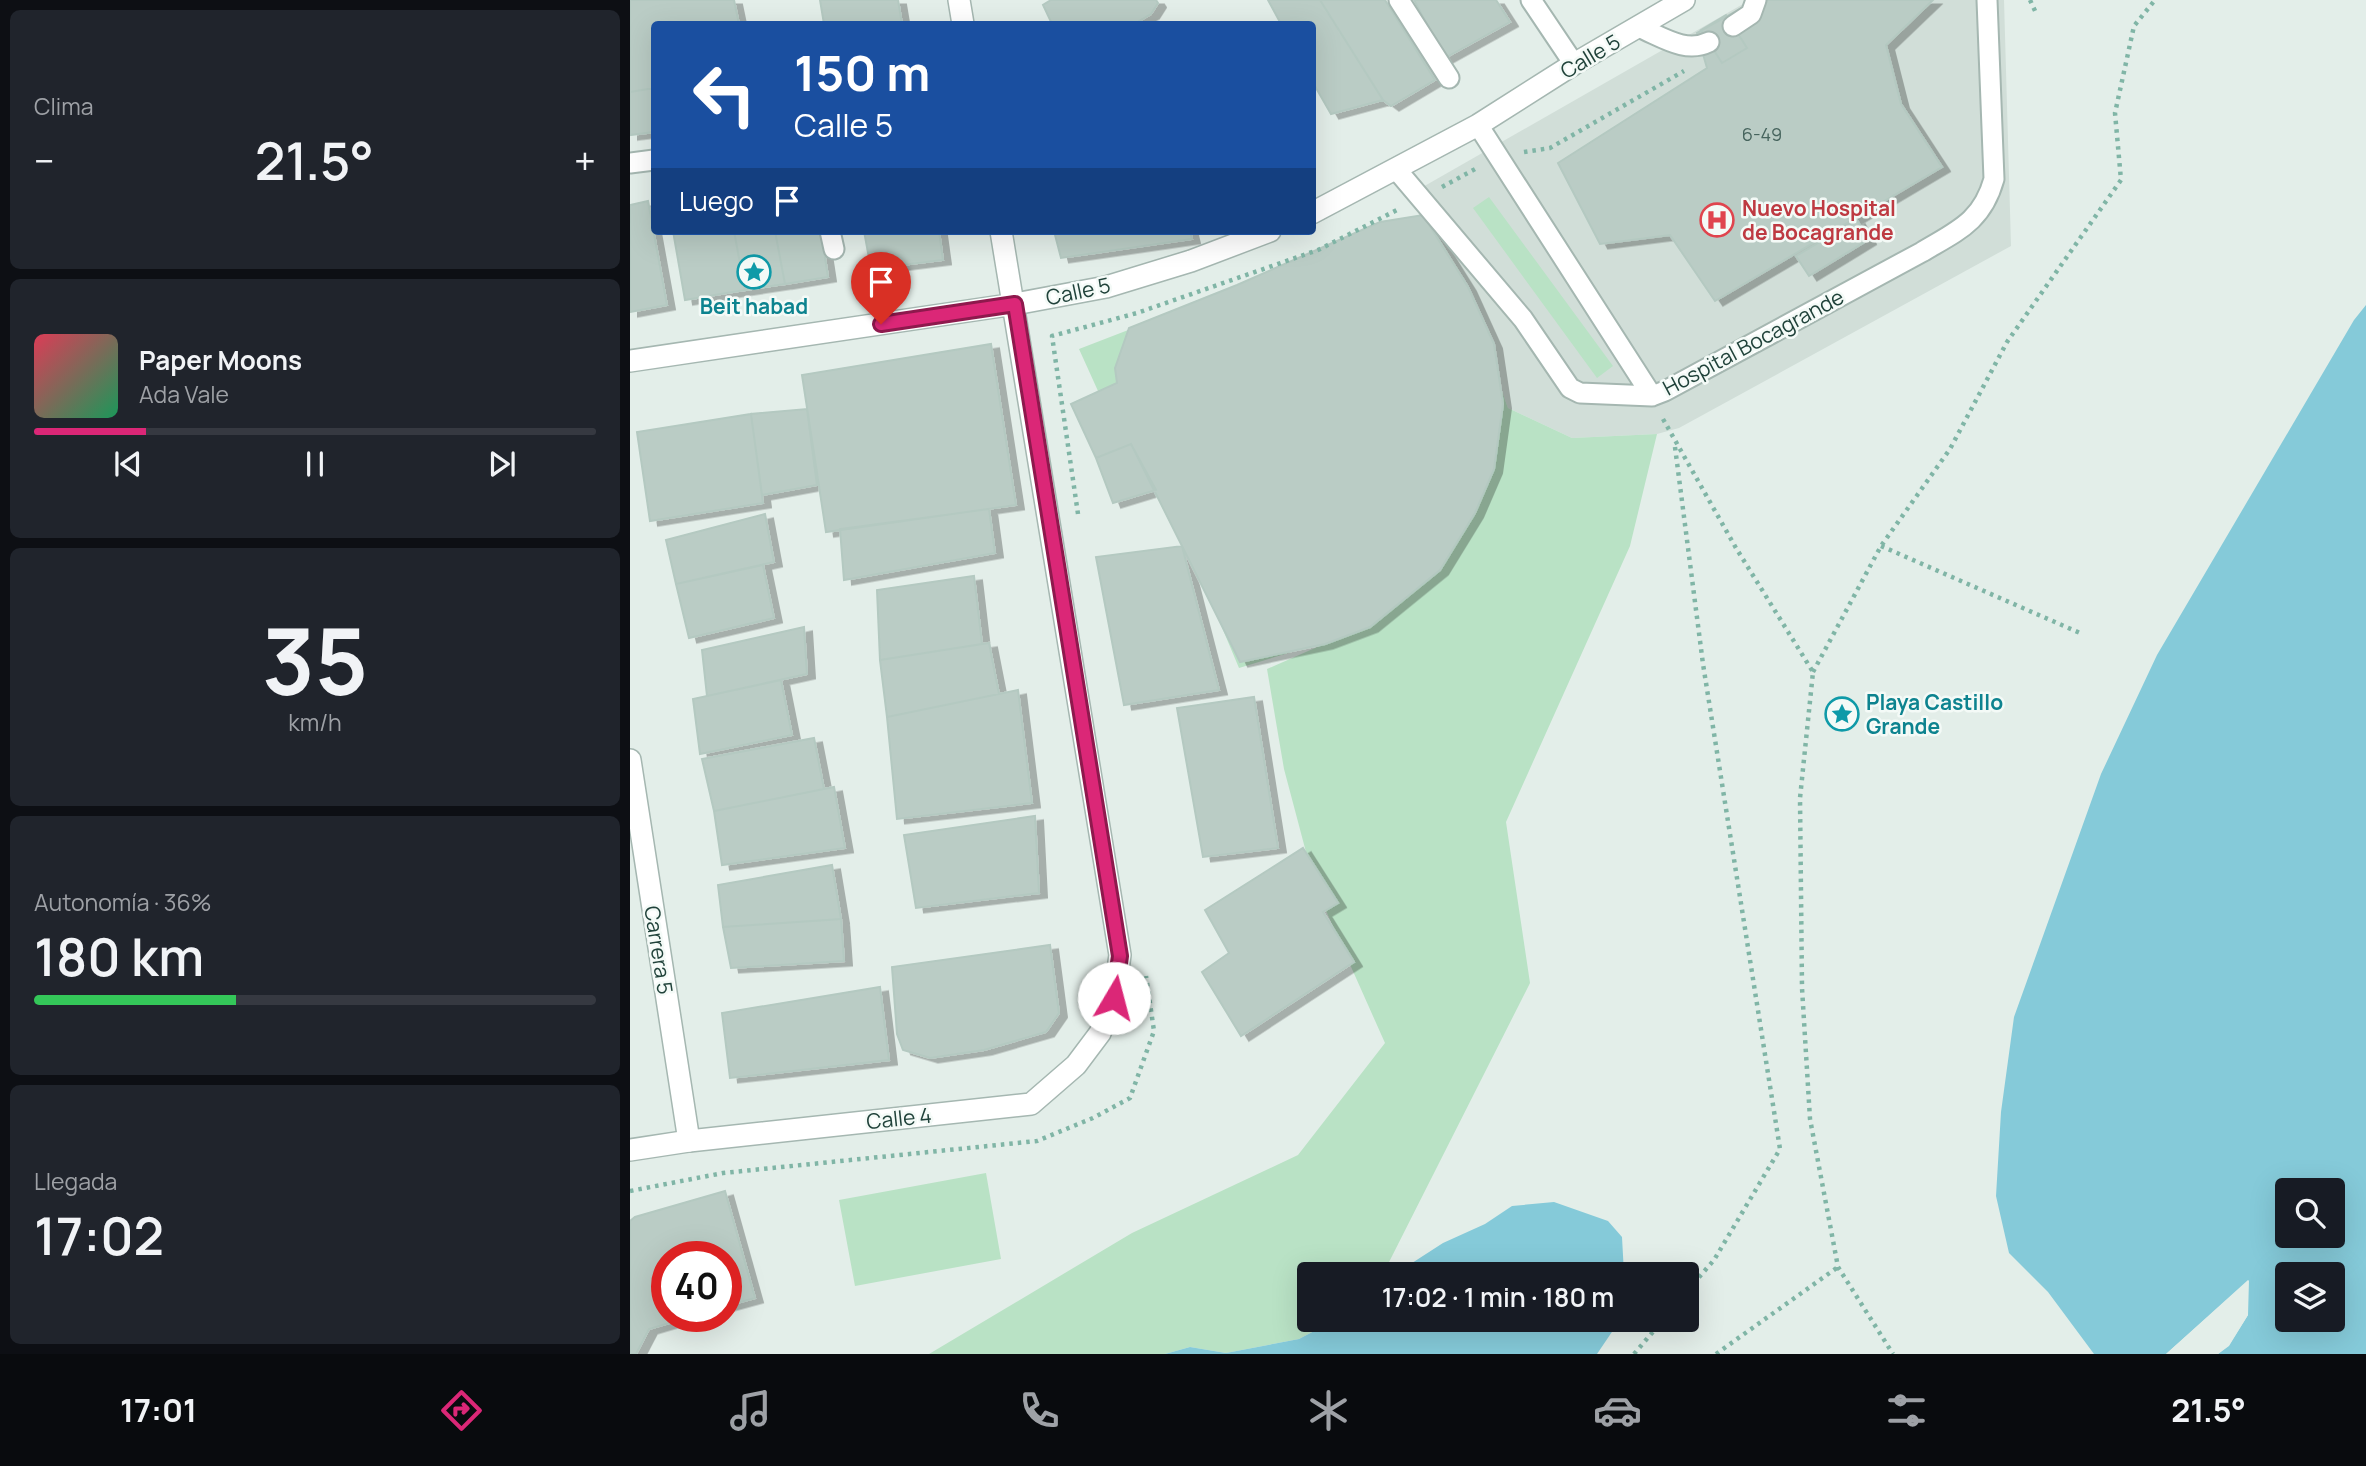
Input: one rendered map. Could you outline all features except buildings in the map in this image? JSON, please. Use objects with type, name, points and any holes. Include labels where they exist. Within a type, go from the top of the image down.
[{"type":"street","points":[[959,0],[962,21]]},
{"type":"street","name":"Calle 5","points":[[1316,211],[1478,125],[1574,64],[1684,0]]},
{"type":"street","name":"Calle 4","points":[[630,1150],[689,1141],[1031,1104],[1076,1065],[1100,1034],[1114,998],[1120,956],[1002,235]]},
{"type":"street","name":"Calle 5","points":[[630,362],[1015,304],[1106,287],[1191,261],[1259,235]]},
{"type":"street","name":"Carrera 5","points":[[630,760],[689,1141]]},
{"type":"lane","points":[[1399,0],[1449,78]]},
{"type":"lane","points":[[1531,0],[1574,64]]},
{"type":"lane","points":[[1733,26],[1751,14],[1756,0]]},
{"type":"lane","name":"Hospital Bocagrande","points":[[1396,169],[1523,319],[1570,388],[1580,393],[1652,396],[1922,252],[1974,219],[1990,195],[1994,165],[1987,0]]},
{"type":"lane","points":[[1638,27],[1690,48],[1709,42]]},
{"type":"lane","points":[[1478,125],[1652,396]]},
{"type":"lane","points":[[630,163],[651,160]]},
{"type":"path","points":[[2030,0],[2036,13]]},
{"type":"path","points":[[1893,1354],[1838,1267],[1810,1119],[1802,988],[1800,798],[1813,672],[1881,547],[1950,449],[2007,342],[2121,180],[2115,113],[2134,26],[2155,0]]},
{"type":"path","points":[[1422,198],[1498,156],[1550,148],[1692,67]]},
{"type":"path","points":[[1652,396],[1674,443],[1813,672]]},
{"type":"path","points":[[1674,443],[1703,664],[1780,1149],[1714,1260],[1699,1277]]},
{"type":"path","points":[[1881,547],[2080,633]]},
{"type":"path","points":[[1716,1354],[1838,1267]]},
{"type":"path","points":[[1634,1354],[1653,1332]]},
{"type":"shaded area","name":"Nuevo Hospital de Bocagrande","points":[[1750,0],[2004,0],[2011,246],[1679,428],[1657,434],[1572,438],[1508,408],[1469,303],[1442,244],[1407,196]]},
{"type":"green space","points":[[1489,197],[1613,366],[1597,378],[1473,208]]},
{"type":"green space","points":[[1405,223],[1469,303],[1508,408],[1572,438],[1657,434],[1630,546],[1506,822],[1530,983],[1389,1262],[1297,1262],[1297,1332],[1312,1332],[1299,1339],[1226,1353],[1190,1347],[1165,1354],[929,1354],[1132,1233],[1298,1155],[1385,1043],[1315,886],[1284,769],[1267,669],[1381,619],[1403,594],[1370,621],[1301,649],[1239,668],[1160,480],[1141,486],[1079,349]],"holes":[[[1486,415],[1484,493],[1439,552]]]},
{"type":"green space","points":[[986,1173],[1001,1259],[855,1286],[839,1200]]},
{"type":"water","points":[[2366,305],[2366,1354],[2218,1354],[2229,1345],[2248,1315],[2248,1280],[2166,1354],[2094,1354],[2048,1292],[2009,1253],[1996,1196],[2001,1112],[2014,1017],[2101,774],[2157,655],[2354,320]]},
{"type":"water","points":[[1554,1202],[1608,1221],[1622,1237],[1623,1262],[1414,1262],[1443,1243],[1485,1224],[1512,1206]]},
{"type":"water","points":[[1312,1332],[1612,1332],[1597,1354],[1165,1354],[1190,1347],[1226,1353],[1299,1339]]},
{"type":"pier","points":[[2249,1280],[2248,1315],[2229,1346],[2215,1354],[2226,1343],[2245,1314],[2245,1288],[2172,1354],[2166,1354]]},
{"type":"place","name":"Nuevo Hospital de Bocagrande","points":[[1717,220]]},
{"type":"place","name":"Beit habad","points":[[754,272]]},
{"type":"place","name":"Playa Castillo Grande","points":[[1842,714]]},
{"type":"route","points":[[881,324],[1015,304],[1120,956],[1114,998]]}]
